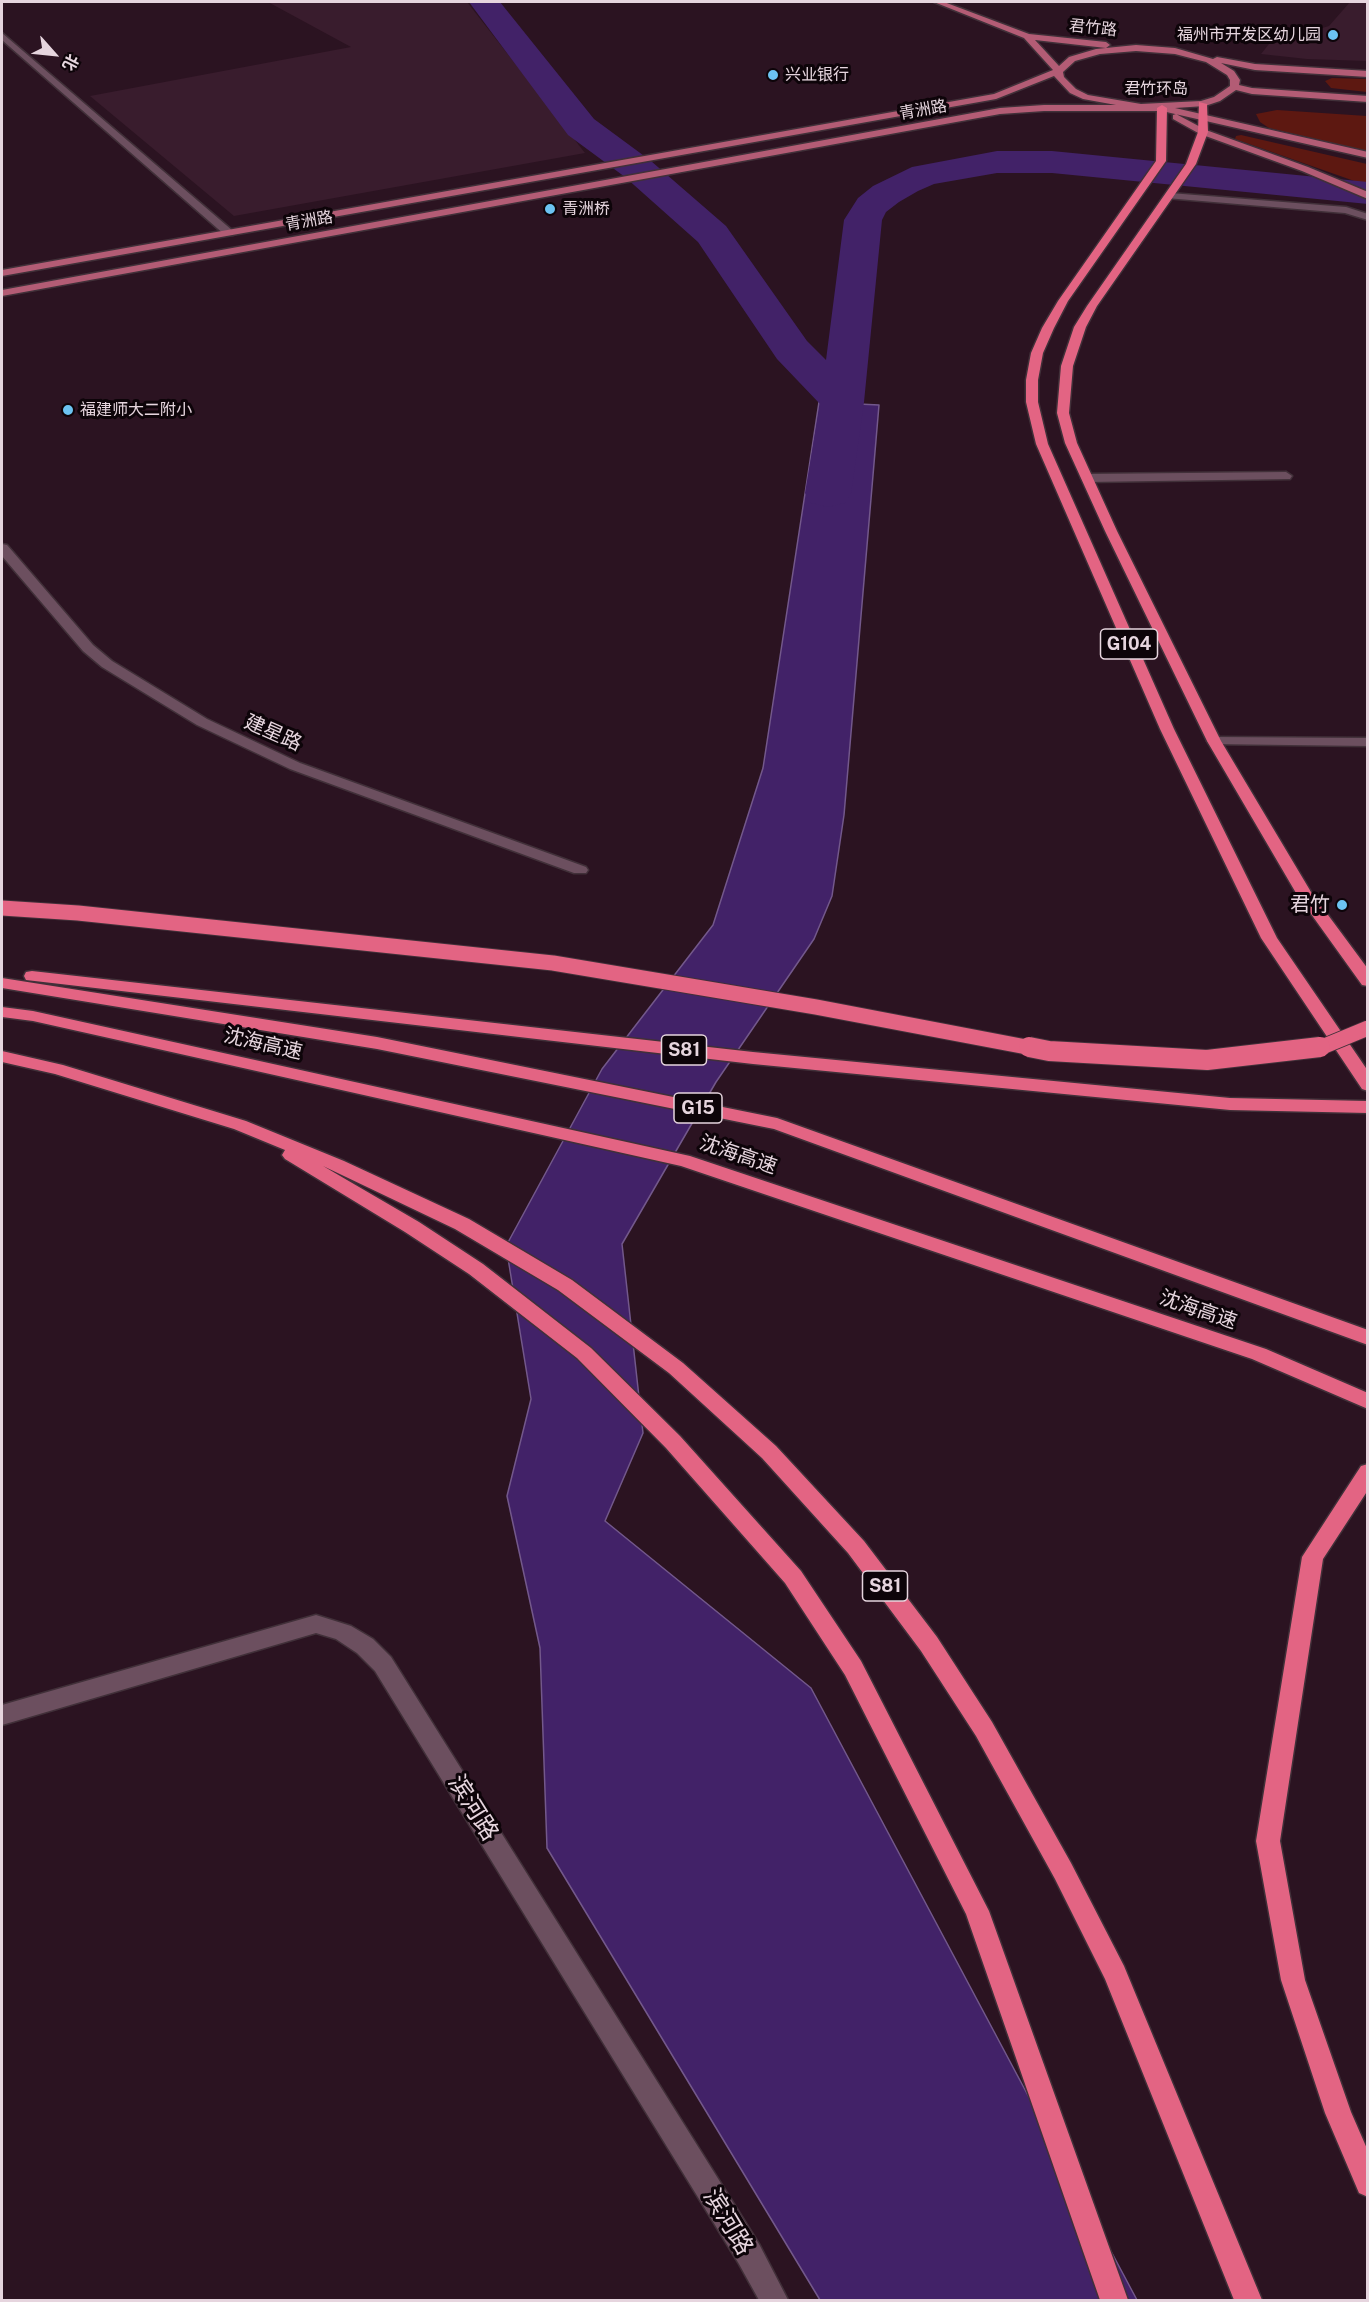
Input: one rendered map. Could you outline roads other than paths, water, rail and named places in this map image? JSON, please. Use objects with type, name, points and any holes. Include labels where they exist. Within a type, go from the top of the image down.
[{"type":"highway","name":"G104","points":[[1202,104],[1203,132],[1191,164],[1092,306],[1080,327],[1067,366],[1063,413],[1071,443],[1087,478],[1214,741],[1304,893],[1368,981]]},
{"type":"highway","name":"G104","points":[[1162,108],[1161,161],[1063,301],[1037,353],[1032,380],[1032,402],[1042,444],[1167,729],[1269,938],[1361,1078],[1368,1085]]},
{"type":"highway","points":[[2,908],[286,933],[553,963],[816,1007],[1049,1051],[1207,1060],[1322,1047],[1368,1028]]},
{"type":"highway","name":"S81","points":[[2,972],[765,1059],[1230,1104],[1368,1107]]},
{"type":"highway","name":"沈海高速","points":[[2,983],[377,1043],[777,1124],[1368,1338]]},
{"type":"highway","name":"沈海高速","points":[[2,1012],[33,1016],[684,1160],[1258,1354],[1368,1402]]},
{"type":"highway","points":[[2,1057],[57,1069],[240,1125],[412,1227],[476,1269],[584,1353],[673,1442],[793,1576],[853,1668],[977,1911],[1114,2301]]},
{"type":"highway","name":"S81","points":[[240,1125],[338,1165],[462,1224],[565,1285],[693,1384],[769,1452],[856,1547],[929,1644],[984,1729],[1063,1871],[1115,1974],[1248,2301]]},
{"type":"highway","points":[[1368,1472],[1313,1557],[1268,1841],[1293,1980],[1338,2113],[1368,2184]]},
{"type":"main road","name":"君竹路","points":[[938,2],[1027,36],[1156,49]]},
{"type":"main road","name":"君竹路","points":[[1027,36],[1059,71]]},
{"type":"main road","name":"君竹环岛","points":[[1117,49],[1175,51],[1222,66],[1231,73],[1235,80],[1234,87],[1217,99],[1202,104],[1162,108],[1121,105],[1086,97],[1064,84],[1059,78],[1059,71],[1072,59],[1092,52],[1117,49]]},
{"type":"main road","points":[[1175,51],[1255,67],[1368,74]]},
{"type":"main road","name":"青洲路","points":[[2,273],[996,96],[1059,71]]},
{"type":"main road","points":[[1234,87],[1252,91],[1368,99]]},
{"type":"main road","name":"青洲路","points":[[2,293],[1000,111],[1162,108]]},
{"type":"main road","points":[[1162,108],[1368,155]]},
{"type":"main road","points":[[1162,108],[1203,132],[1305,169],[1368,196]]},
{"type":"main road","points":[[168,244],[180,260]]},
{"type":"street","points":[[2,36],[229,233]]},
{"type":"street","points":[[1170,196],[1346,210],[1368,217]]},
{"type":"street","points":[[1087,478],[1286,476]]},
{"type":"street","name":"建星路","points":[[2,548],[88,648],[107,664],[202,722],[295,766],[580,870]]},
{"type":"street","points":[[1214,741],[1368,742]]},
{"type":"street","name":"滨河路","points":[[2,1715],[316,1624],[343,1632],[365,1647],[383,1664],[748,2254],[774,2301]]},
{"type":"waterway","points":[[484,2],[581,127],[638,169],[712,234],[792,350],[842,402]]},
{"type":"waterway","points":[[842,402],[863,220],[871,206],[886,194],[925,175],[997,162],[1052,162],[1368,193]]},
{"type":"waterway","points":[[828,493],[842,402]]},
{"type":"place","name":"福州市开发区幼儿园","points":[[1333,35]]},
{"type":"place","name":"兴业银行","points":[[773,75]]},
{"type":"place","name":"青洲桥","points":[[550,209]]},
{"type":"place","name":"福建师大二附小","points":[[68,410]]},
{"type":"place","name":"君竹","points":[[1342,905]]}]
